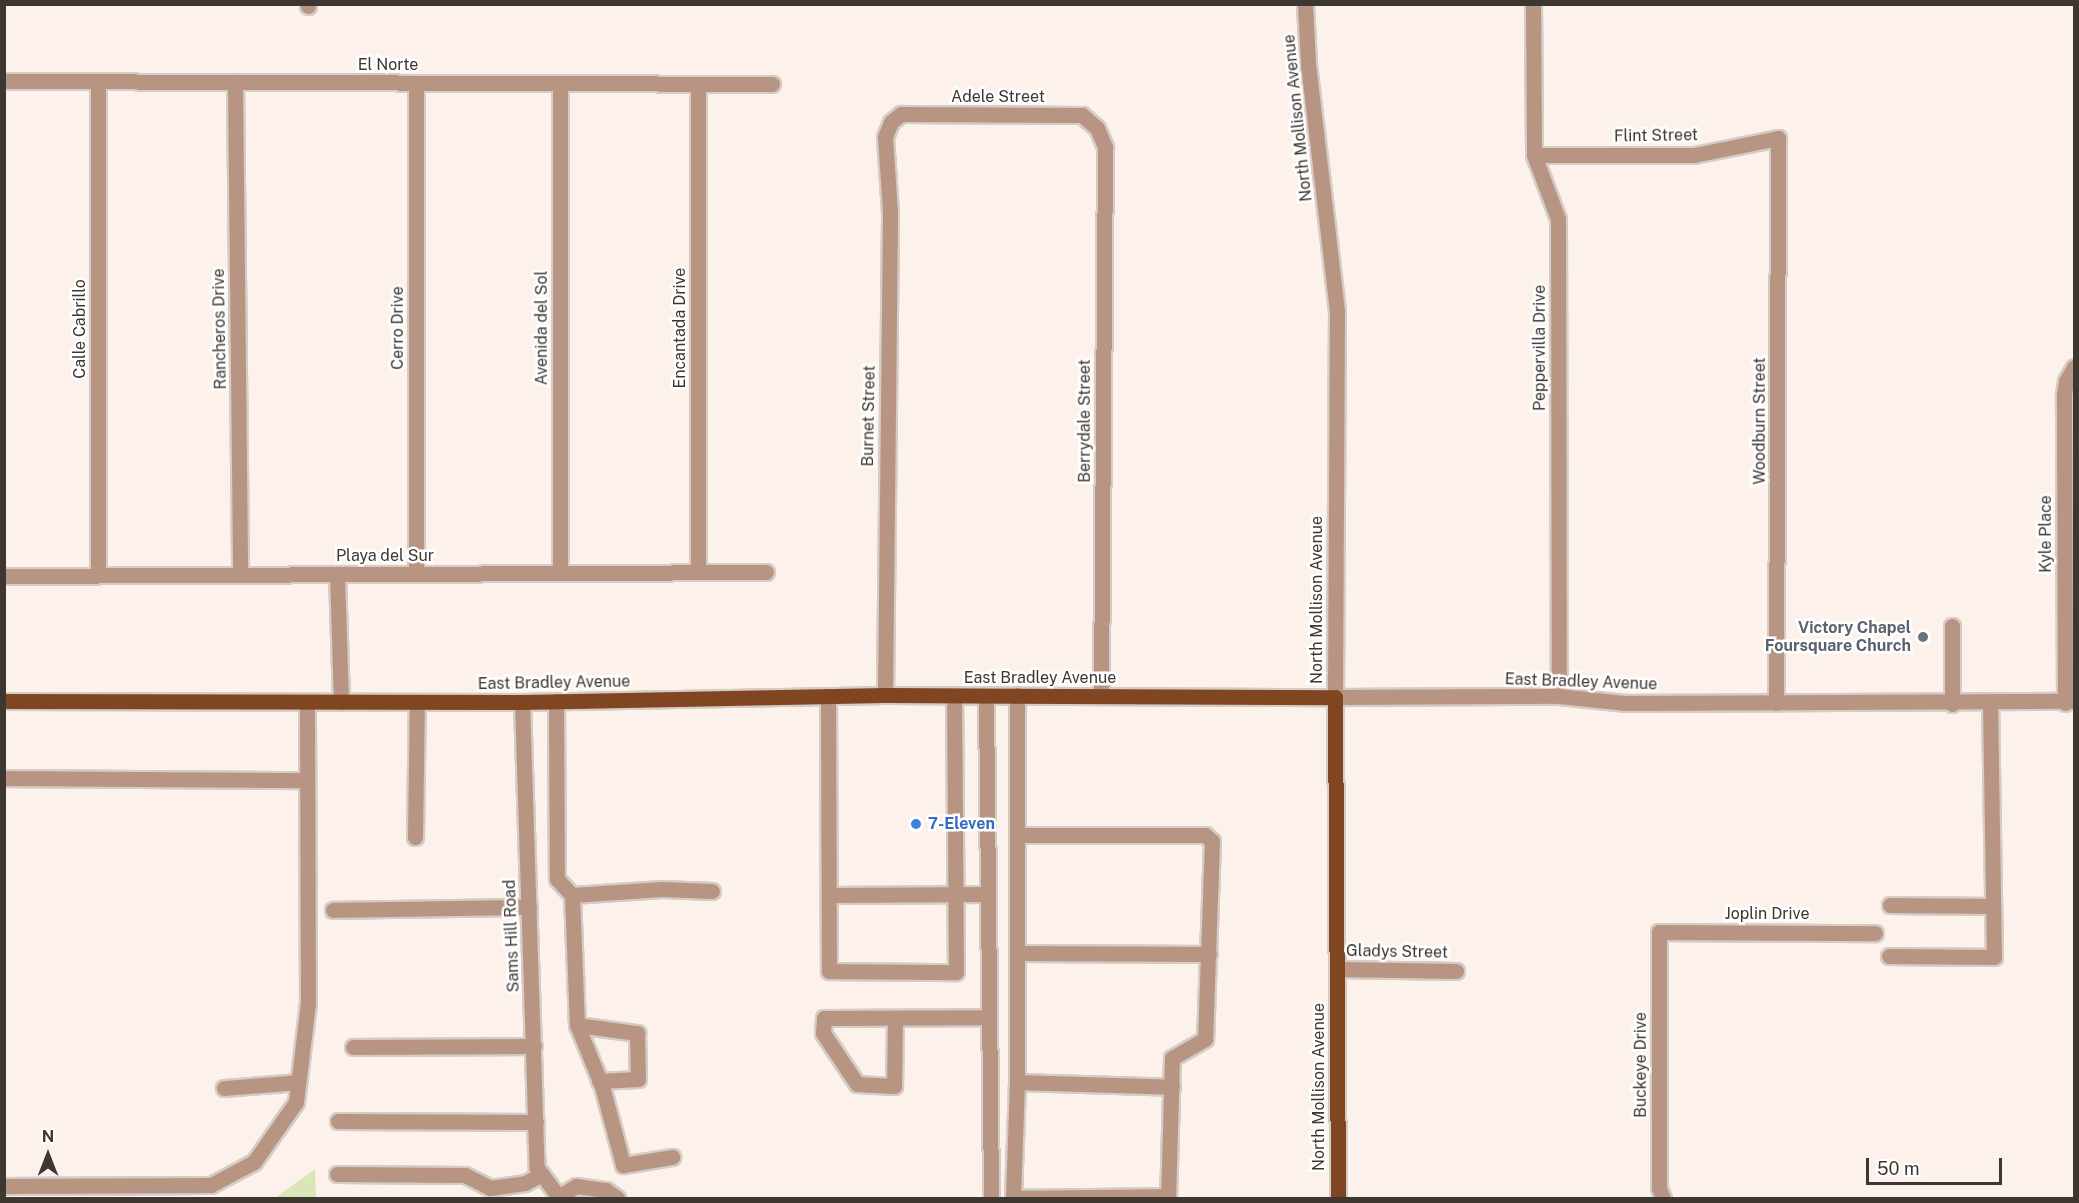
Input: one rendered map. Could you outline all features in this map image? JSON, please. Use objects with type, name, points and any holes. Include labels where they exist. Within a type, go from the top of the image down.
[{"type":"main road","name":"East Bradley Avenue","points":[[4,701],[522,702],[885,695],[1335,697]]},
{"type":"main road","name":"North Mollison Avenue","points":[[1335,697],[1338,1198]]},
{"type":"street","name":"North Mollison Avenue","points":[[1305,4],[1308,64],[1337,311],[1335,697]]},
{"type":"street","name":"Peppervilla Drive","points":[[1533,4],[1534,155],[1558,219],[1559,696]]},
{"type":"street","name":"El Norte","points":[[4,81],[772,84]]},
{"type":"street","name":"Calle Cabrillo","points":[[98,82],[98,575]]},
{"type":"street","name":"Rancheros Drive","points":[[235,83],[240,574]]},
{"type":"street","name":"Cerro Drive","points":[[416,83],[416,574]]},
{"type":"street","name":"Avenida del Sol","points":[[560,83],[560,573]]},
{"type":"street","name":"Encantada Drive","points":[[698,84],[698,572]]},
{"type":"street","name":"Adele Street","points":[[885,137],[891,122],[901,114],[1082,115],[1097,128],[1105,147]]},
{"type":"street","name":"Burnet Street","points":[[885,137],[890,212],[885,695]]},
{"type":"street","name":"Flint Street","points":[[1534,155],[1694,155],[1778,138]]},
{"type":"street","name":"Woodburn Street","points":[[1776,704],[1778,138]]},
{"type":"street","name":"Berrydale Street","points":[[1101,695],[1105,147]]},
{"type":"street","name":"Kyle Place","points":[[2070,702],[2064,394],[2066,381],[2074,367]]},
{"type":"street","name":"Playa del Sur","points":[[4,576],[766,572]]},
{"type":"street","points":[[337,574],[341,702]]},
{"type":"street","points":[[1952,626],[1952,704]]},
{"type":"street","points":[[1017,695],[1017,835],[1017,1082],[1013,1198],[1168,1197],[1172,1058],[1205,1039],[1212,841],[1205,835],[1017,835]]},
{"type":"street","points":[[828,696],[829,971],[956,972],[954,697]]},
{"type":"street","points":[[987,696],[991,1198]]},
{"type":"street","name":"East Bradley Avenue","points":[[1335,697],[1559,696],[1624,704],[1776,704],[1899,700],[1952,704],[2070,702]]},
{"type":"street","points":[[556,701],[557,879],[572,895],[577,1025],[599,1081],[622,1165],[672,1156]]},
{"type":"street","points":[[4,1186],[211,1185],[254,1162],[296,1102],[308,1003],[307,702]]},
{"type":"street","points":[[415,837],[417,702]]},
{"type":"street","name":"Sams Hill Road","points":[[522,702],[539,1171]]},
{"type":"street","points":[[1889,956],[1994,957],[1990,704]]},
{"type":"street","points":[[4,778],[307,780]]},
{"type":"street","points":[[572,895],[662,889],[712,891]]},
{"type":"street","points":[[829,895],[988,894]]},
{"type":"street","points":[[1890,905],[1993,906]]},
{"type":"street","points":[[333,910],[529,907]]},
{"type":"street","name":"Joplin Drive","points":[[1659,932],[1875,933]]},
{"type":"street","name":"Buckeye Drive","points":[[1659,932],[1659,1188],[1663,1198]]},
{"type":"street","points":[[1017,953],[1209,954]]},
{"type":"street","name":"Gladys Street","points":[[1337,969],[1456,971]]},
{"type":"street","points":[[895,1018],[894,1086],[857,1084],[824,1033],[824,1018],[989,1017]]},
{"type":"street","points":[[577,1025],[637,1033],[638,1079],[599,1081]]},
{"type":"street","points":[[353,1047],[534,1046]]},
{"type":"street","points":[[224,1088],[298,1082]]},
{"type":"street","points":[[1017,1082],[1172,1087]]},
{"type":"street","points":[[338,1121],[536,1122]]},
{"type":"street","points":[[337,1174],[465,1175],[487,1193],[525,1183],[539,1171],[559,1198],[576,1186],[606,1190],[617,1198]]},
{"type":"green space","points":[[315,1169],[316,1198],[275,1198]]},
{"type":"place","name":"Victory Chapel Foursquare Church","points":[[1923,637]]},
{"type":"place","name":"7-Eleven","points":[[916,824]]}]
